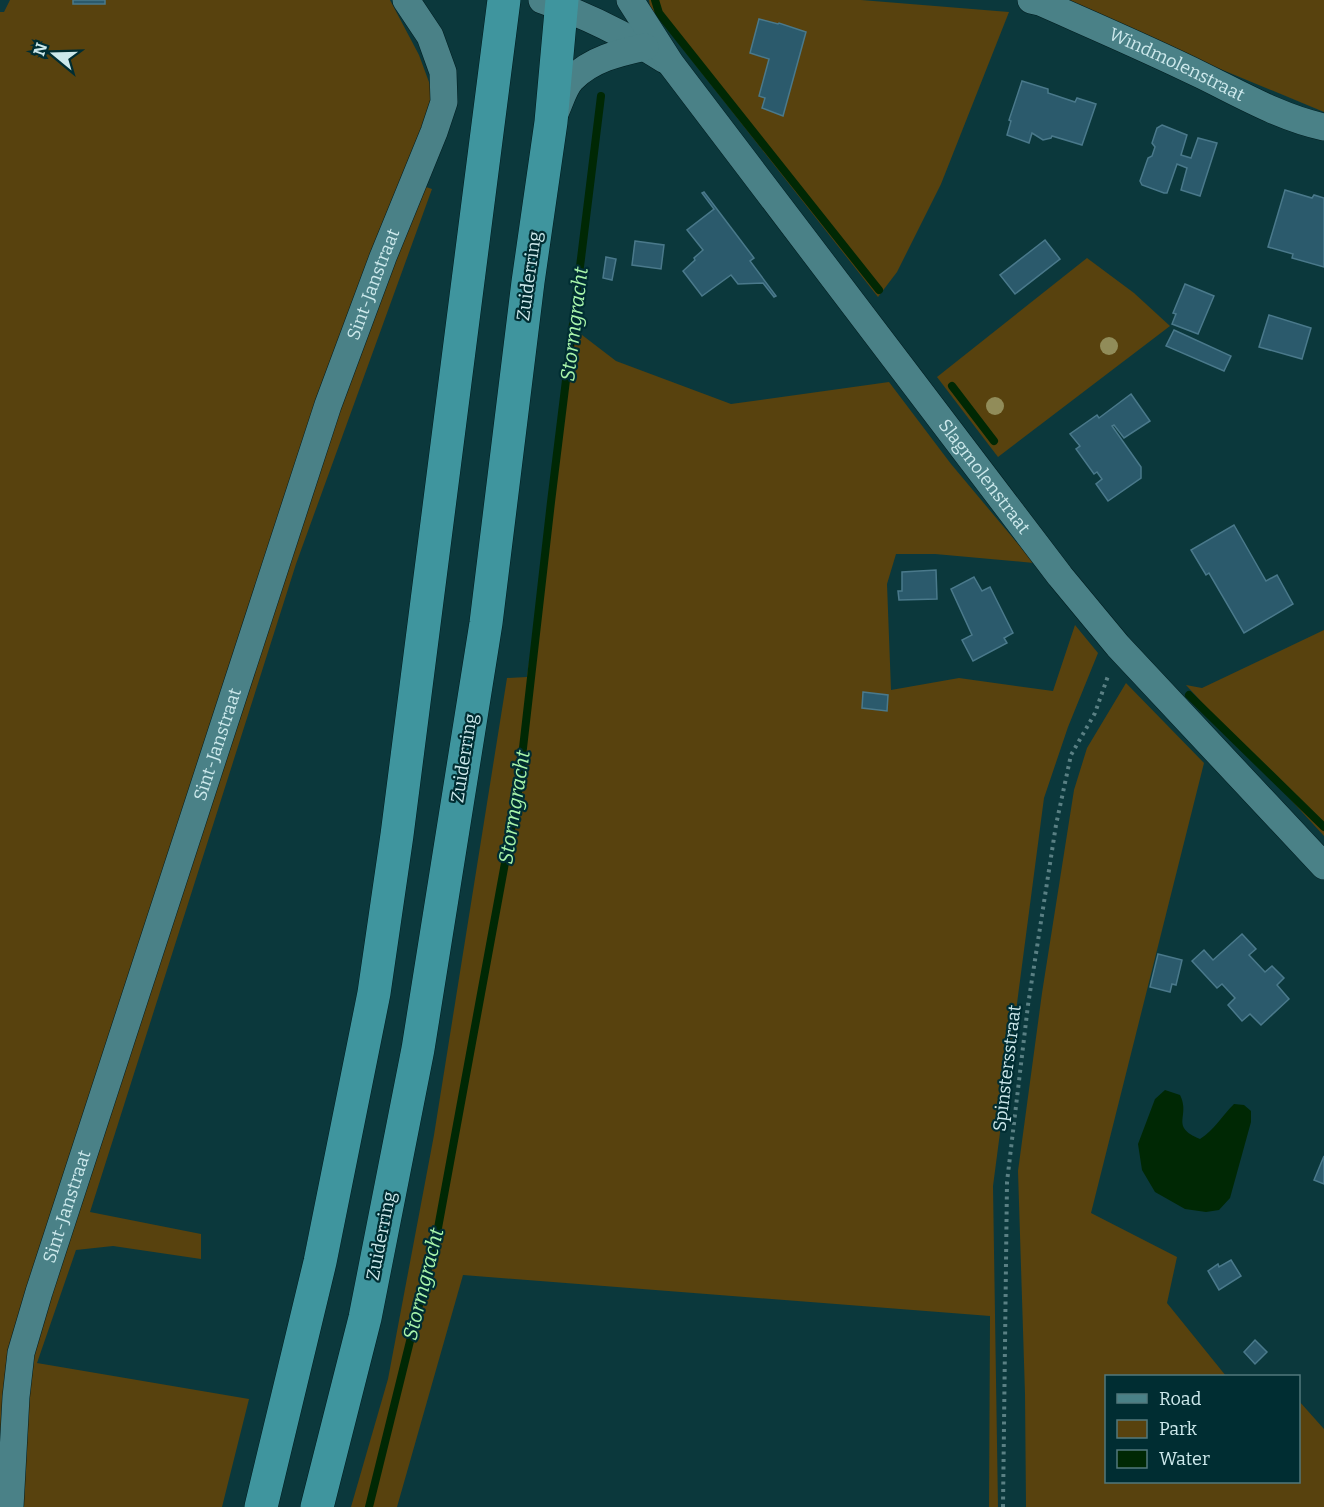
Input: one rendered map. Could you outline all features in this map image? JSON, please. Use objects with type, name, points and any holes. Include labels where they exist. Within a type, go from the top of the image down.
[{"type":"highway","points":[[261,1507],[320,1262],[374,993],[397,835],[504,0]]},
{"type":"highway","name":"Zuiderring","points":[[317,1507],[365,1318],[418,1049],[486,623],[528,282],[551,122],[555,2]]},
{"type":"street","name":"Sint-Janstraat","points":[[10,1507],[16,1397],[21,1353],[39,1292],[328,405],[444,102],[443,72],[430,36],[406,0]]},
{"type":"street","points":[[618,32],[622,0]]},
{"type":"street","name":"Slagmolenstraat","points":[[630,0],[671,64],[1060,576],[1118,646],[1324,866]]},
{"type":"street","name":"Windmolenstraat","points":[[1031,0],[1154,53],[1268,107],[1324,127]]},
{"type":"street","name":"Slagmolenstraat","points":[[555,2],[618,32],[671,64]]},
{"type":"street","points":[[551,122],[571,80],[577,75],[591,64],[613,54],[645,47]]},
{"type":"path","name":"Spinstersstraat","points":[[1003,1507],[1007,1182],[1028,1005],[1056,825],[1071,755],[1095,713],[1118,646]]},
{"type":"green space","points":[[10,0],[390,0],[419,55],[436,101],[405,180],[432,189],[296,564],[90,1212],[201,1234],[201,1259],[113,1246],[76,1250],[37,1363],[249,1399],[222,1507],[0,1507],[0,12],[4,12]]},
{"type":"green space","points":[[649,0],[861,0],[1009,12],[941,184],[897,272],[878,297],[650,7]]},
{"type":"green space","points":[[1054,0],[1324,0],[1324,112]]},
{"type":"green space","points":[[1087,258],[1134,293],[1170,326],[998,457],[937,377]]},
{"type":"green space","points":[[569,325],[616,361],[731,404],[889,382],[951,464],[1034,563],[935,554],[896,554],[887,584],[891,690],[959,678],[1053,691],[1075,625],[1098,653],[1068,727],[1044,798],[993,1186],[998,1507],[989,1507],[990,1316],[463,1275],[397,1507],[351,1507],[388,1379],[434,1135],[507,678],[527,677],[550,512]]},
{"type":"green space","points":[[1324,630],[1324,836],[1186,685],[1202,688]]},
{"type":"green space","points":[[1126,683],[1204,763],[1091,1213],[1177,1257],[1167,1303],[1225,1375],[1105,1375],[1105,1483],[1300,1483],[1300,1402],[1324,1429],[1324,1507],[1026,1507],[1018,1171],[1042,993],[1074,790],[1087,748]]},
{"type":"water","points":[[1165,1090],[1180,1095],[1183,1103],[1182,1120],[1185,1130],[1200,1139],[1234,1104],[1244,1105],[1251,1111],[1251,1122],[1230,1198],[1219,1210],[1206,1212],[1185,1209],[1155,1192],[1142,1170],[1138,1144],[1155,1099]]},
{"type":"building","points":[[73,0],[105,0],[105,4],[73,4]]},
{"type":"building","points":[[759,19],[806,32],[783,116],[762,108],[765,98],[759,96],[769,59],[750,53]]},
{"type":"building","points":[[1022,81],[1048,89],[1048,93],[1075,102],[1077,98],[1096,104],[1082,145],[1052,136],[1043,140],[1032,133],[1029,143],[1007,135],[1011,121],[1009,120]]},
{"type":"building","points":[[1162,125],[1187,135],[1181,155],[1191,158],[1198,138],[1217,143],[1200,196],[1181,190],[1187,168],[1177,164],[1167,193],[1142,185],[1140,181],[1148,158],[1152,156],[1155,147],[1152,143],[1157,128]]},
{"type":"building","points":[[1285,190],[1312,198],[1314,195],[1324,198],[1324,267],[1292,258],[1293,254],[1268,247]]},
{"type":"building","points":[[704,192],[754,258],[750,261],[776,296],[774,297],[763,283],[738,284],[731,275],[702,296],[683,271],[703,250],[687,230],[714,209],[702,193]]},
{"type":"building","points":[[1045,240],[1060,259],[1015,294],[1000,275]]},
{"type":"building","points":[[635,241],[664,245],[661,269],[632,265]]},
{"type":"building","points":[[606,257],[616,259],[612,280],[603,278]]},
{"type":"building","points":[[1185,284],[1214,296],[1198,334],[1172,324],[1176,314],[1173,313]]},
{"type":"building","points":[[1269,315],[1311,328],[1302,359],[1259,347]]},
{"type":"building","points":[[1174,330],[1231,356],[1224,371],[1166,346]]},
{"type":"building","points":[[1131,394],[1150,421],[1124,438],[1114,425],[1112,426],[1141,467],[1141,478],[1108,501],[1096,484],[1102,479],[1097,472],[1094,474],[1076,449],[1080,446],[1070,434],[1097,415],[1099,418]]},
{"type":"building","points":[[1234,525],[1266,581],[1277,575],[1293,604],[1244,633],[1209,573],[1206,575],[1191,550]]},
{"type":"building","points":[[936,570],[937,599],[899,600],[898,591],[902,591],[902,572]]},
{"type":"building","points":[[974,577],[982,591],[990,587],[1013,633],[1004,638],[1007,643],[973,661],[962,640],[972,635],[951,589]]},
{"type":"building","points":[[863,692],[888,695],[887,711],[862,708]]},
{"type":"building","points":[[1242,934],[1256,949],[1249,955],[1265,972],[1272,966],[1284,978],[1277,985],[1289,999],[1261,1025],[1250,1014],[1242,1021],[1228,1005],[1235,998],[1222,984],[1217,988],[1192,961],[1204,950],[1213,960]]},
{"type":"building","points":[[1158,954],[1182,960],[1176,985],[1172,984],[1170,992],[1150,987]]},
{"type":"building","points":[[1324,1156],[1324,1184],[1314,1180]]},
{"type":"building","points":[[1231,1260],[1241,1276],[1219,1290],[1208,1271],[1218,1264],[1219,1267]]},
{"type":"building","points":[[1255,1340],[1267,1352],[1255,1364],[1244,1352]]},
{"type":"waterway","points":[[655,0],[659,13],[879,290]]},
{"type":"waterway","name":"Stormgracht","points":[[369,1507],[438,1228],[518,792],[601,96]]},
{"type":"waterway","points":[[952,386],[994,441]]},
{"type":"waterway","points":[[1189,695],[1324,827]]}]
